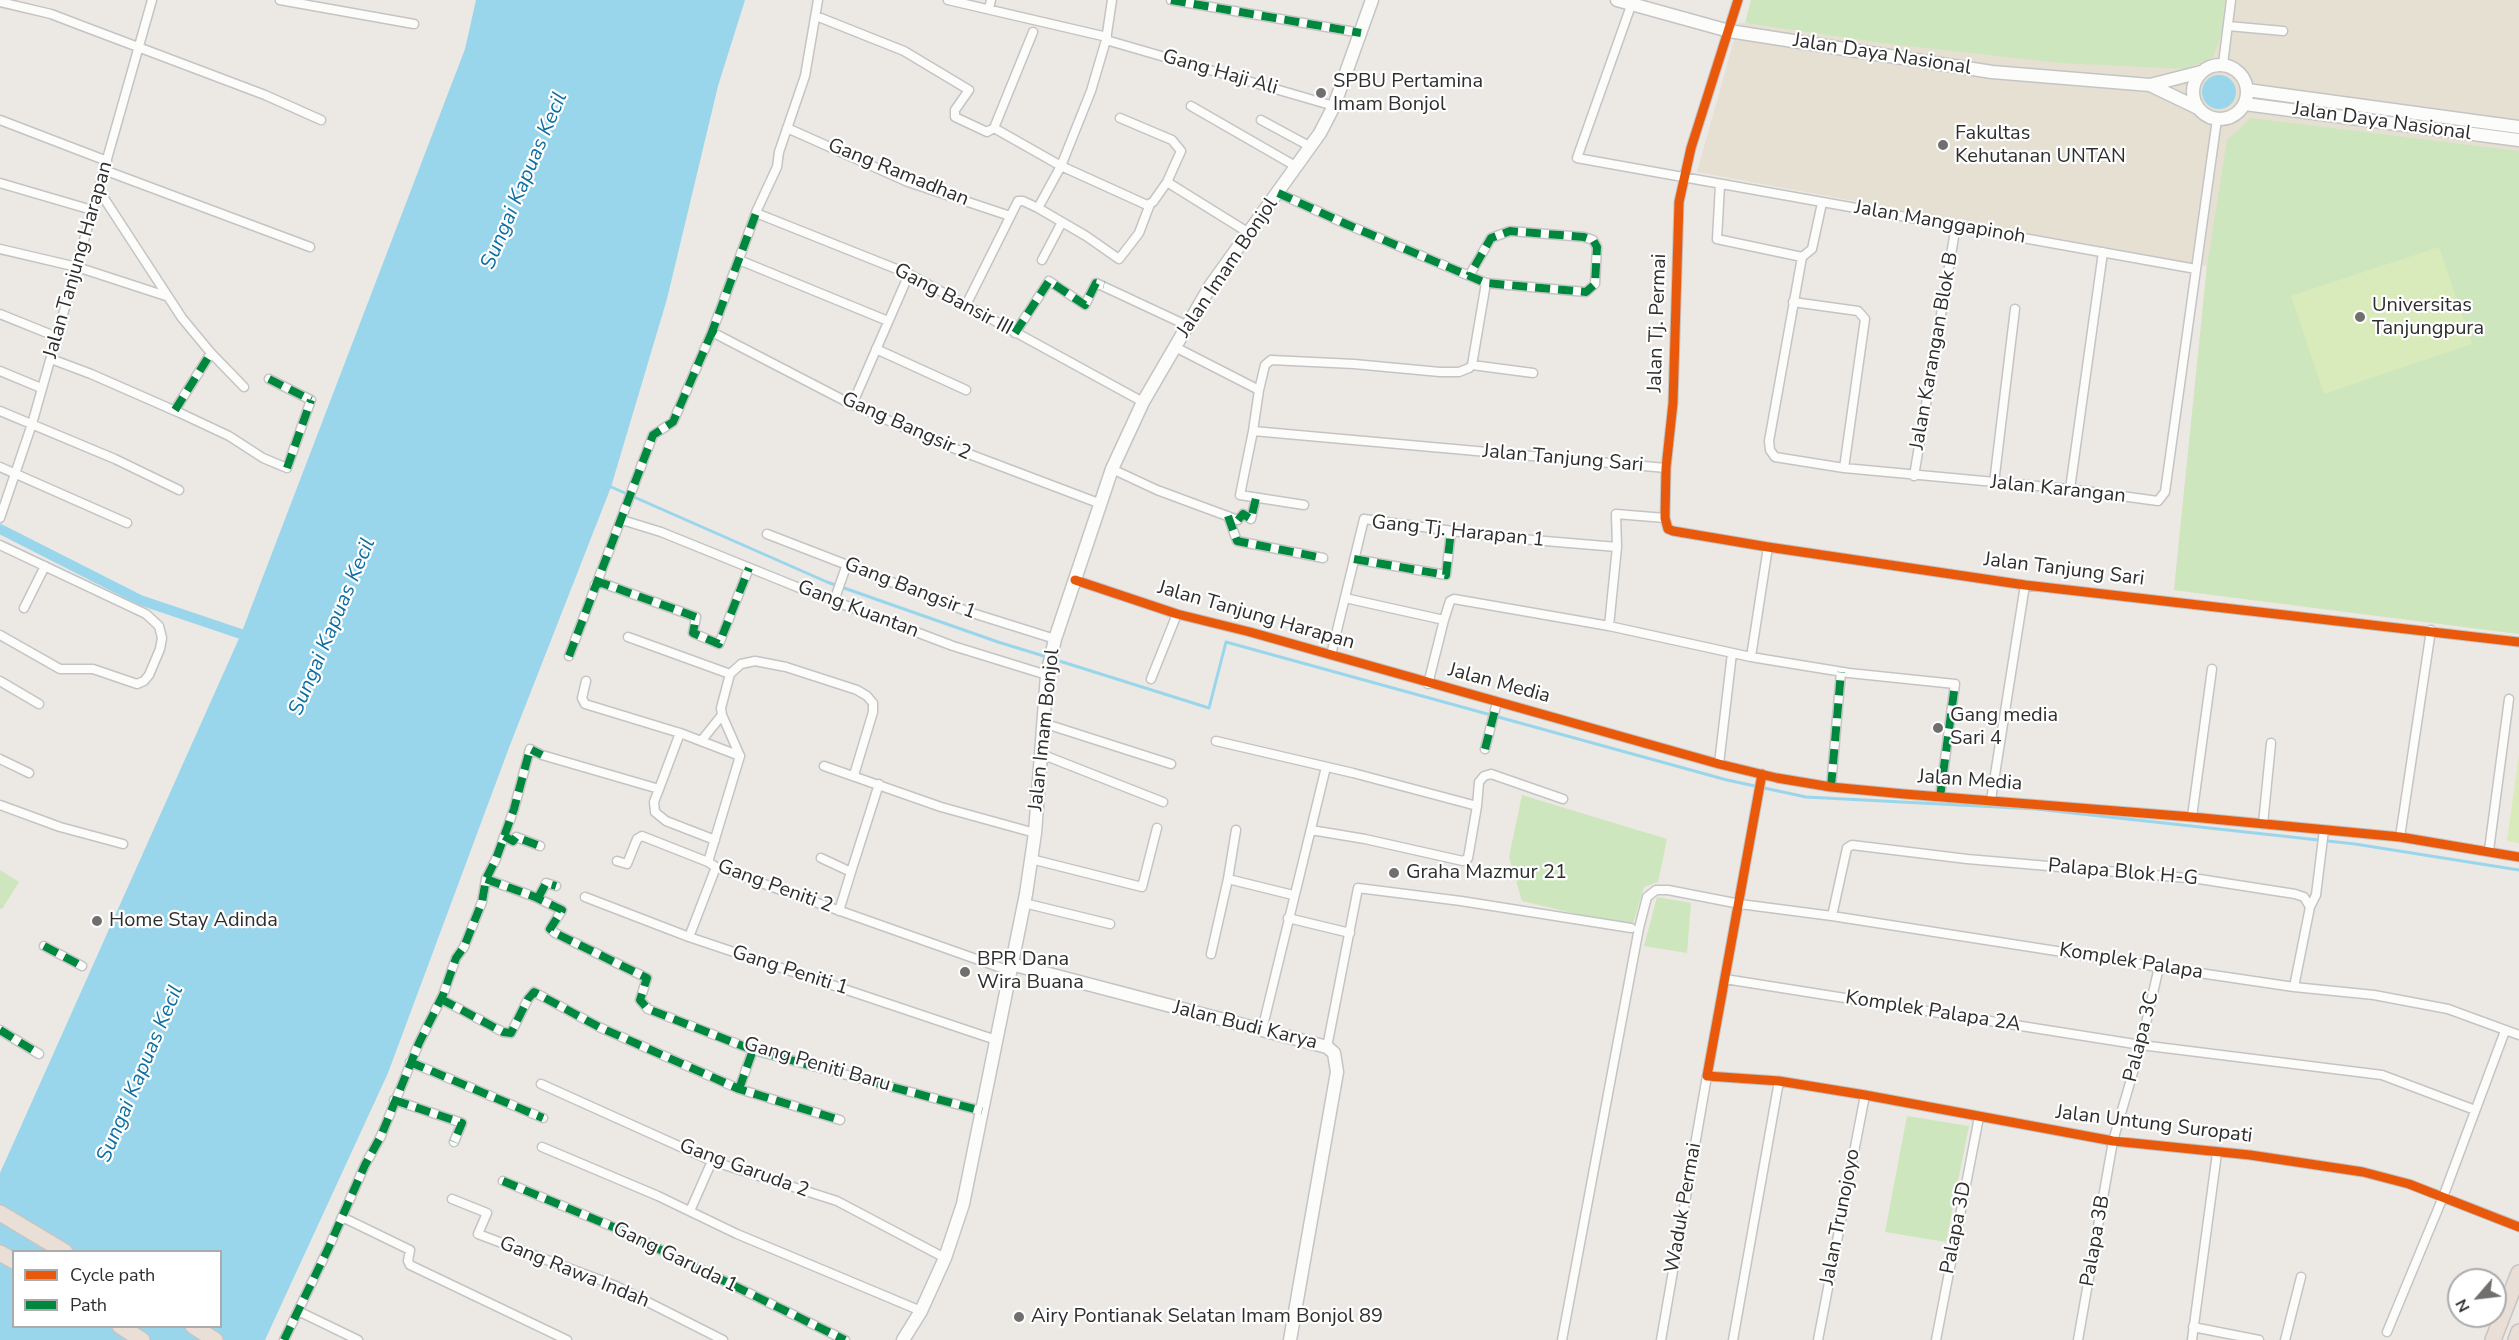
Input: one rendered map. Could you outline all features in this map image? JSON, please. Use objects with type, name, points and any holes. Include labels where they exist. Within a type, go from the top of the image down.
[{"type":"highway","points":[[0,1213],[63,1250]]},
{"type":"highway","points":[[2493,1340],[2519,1273]]},
{"type":"highway","points":[[123,1328],[142,1340]]},
{"type":"highway","points":[[196,1328],[215,1340]]},
{"type":"highway","points":[[2516,1340],[2519,1332]]},
{"type":"street","name":"Jalan Tanjung Harapan","points":[[0,518],[32,424],[152,0]]},
{"type":"street","points":[[280,0],[414,24]]},
{"type":"street","points":[[569,656],[653,435],[674,422],[715,334],[756,213],[777,167],[787,128],[805,76],[818,0]]},
{"type":"street","name":"Gang Haji Ali","points":[[948,0],[990,4],[1334,106]]},
{"type":"street","points":[[1038,208],[1061,165],[1091,91],[1106,39],[1112,0]]},
{"type":"street","points":[[1171,0],[1270,15],[1361,33]]},
{"type":"street","name":"Jalan Imam Bonjol","points":[[903,1340],[921,1311],[945,1258],[963,1204],[1031,859],[1047,674],[1054,642],[1112,469],[1143,402],[1210,285],[1311,147],[1334,106],[1372,0]]},
{"type":"street","name":"Jalan Daya Nasional","points":[[1617,0],[1633,2],[1729,31],[1992,72],[2150,86],[2217,119]]},
{"type":"street","name":"Jalan Tj. Permai","points":[[1666,468],[1673,404],[1679,202],[1683,178],[1738,0]]},
{"type":"street","points":[[2217,119],[2234,116],[2245,104],[2247,90],[2242,76],[2230,66],[2223,64],[2231,0]]},
{"type":"street","points":[[0,2],[51,14],[265,96],[321,120]]},
{"type":"street","name":"Jalan Manggapinoh","points":[[1633,2],[1577,158],[2196,269]]},
{"type":"street","points":[[816,16],[904,51],[969,90],[955,110],[956,117],[987,132],[994,128],[1033,32]]},
{"type":"street","points":[[2228,26],[2283,31]]},
{"type":"street","name":"Jalan Daya Nasional","points":[[2150,86],[2223,64]]},
{"type":"street","points":[[2198,108],[2193,99],[2193,89],[2195,80],[2201,72]]},
{"type":"street","points":[[2247,90],[2519,127]]},
{"type":"street","name":"Jalan Daya Nasional","points":[[2245,104],[2519,140]]},
{"type":"street","points":[[1191,106],[1297,167]]},
{"type":"street","points":[[966,305],[1010,216],[1020,201],[1062,222],[1119,259],[1139,233],[1150,204],[1167,182],[1181,155],[1179,147],[1172,140],[1120,118]]},
{"type":"street","name":"Jalan Karangan","points":[[1822,203],[1815,243],[1810,253],[1802,257],[1793,302],[1769,441],[1773,455],[1844,468],[2070,489],[2160,500],[2163,496],[2217,119]]},
{"type":"street","points":[[0,120],[310,247]]},
{"type":"street","points":[[1261,120],[1311,147]]},
{"type":"street","name":"Gang Ramadhan","points":[[787,128],[908,182],[1010,216]]},
{"type":"street","points":[[994,128],[1061,165],[1143,205],[1150,204]]},
{"type":"street","points":[[1167,182],[1249,233]]},
{"type":"street","points":[[0,183],[92,210]]},
{"type":"street","points":[[1720,185],[1717,239],[1802,257]]},
{"type":"street","points":[[98,189],[167,296],[211,352],[244,387]]},
{"type":"street","points":[[1278,193],[1486,284],[1586,292],[1596,284],[1595,243],[1584,237],[1510,231],[1491,238],[1469,276]]},
{"type":"street","name":"Gang Bansir III","points":[[756,213],[909,274],[1143,402]]},
{"type":"street","points":[[1042,260],[1062,222]]},
{"type":"street","name":"Jalan Karangan Blok B","points":[[1914,476],[1956,225]]},
{"type":"street","points":[[0,249],[77,267],[167,296]]},
{"type":"street","points":[[2070,489],[2103,252]]},
{"type":"street","points":[[739,260],[888,321]]},
{"type":"street","points":[[852,405],[909,274]]},
{"type":"street","points":[[1015,333],[1049,281],[1085,305],[1096,283],[1104,285],[1186,325]]},
{"type":"street","points":[[1472,366],[1486,284]]},
{"type":"street","points":[[1793,302],[1854,310],[1864,317],[1844,468]]},
{"type":"street","points":[[1994,483],[2015,309]]},
{"type":"street","points":[[0,314],[57,337]]},
{"type":"street","name":"Gang Bangsir 2","points":[[715,334],[852,405],[932,440],[1101,504]]},
{"type":"street","points":[[1174,347],[1259,390]]},
{"type":"street","points":[[876,349],[966,390]]},
{"type":"street","points":[[175,410],[211,352]]},
{"type":"street","points":[[51,359],[175,410],[229,436],[263,458],[287,468],[311,400],[270,379]]},
{"type":"street","points":[[1304,506],[1240,495],[1259,390],[1265,365],[1271,360],[1354,364],[1440,372],[1459,372],[1472,366],[1533,372]]},
{"type":"street","points":[[0,371],[41,388]]},
{"type":"street","points":[[0,411],[115,459],[179,490]]},
{"type":"street","name":"Jalan Tanjung Sari","points":[[1253,431],[1666,468],[1665,525],[1673,531],[2025,585],[2431,630],[2519,642]]},
{"type":"street","points":[[0,466],[127,523]]},
{"type":"street","points":[[1112,469],[1157,490],[1238,520],[1243,514],[1251,519],[1256,498]]},
{"type":"street","points":[[1609,626],[1617,547],[1616,514],[1665,518]]},
{"type":"street","points":[[1228,516],[1237,542],[1323,558]]},
{"type":"street","name":"Gang Tj. Harapan 1","points":[[1331,655],[1364,519],[1451,531],[1617,547]]},
{"type":"street","name":"Gang Kuantan","points":[[622,520],[672,536],[749,568],[835,597],[953,646],[1047,674]]},
{"type":"street","points":[[1354,559],[1446,575],[1451,531]]},
{"type":"street","name":"Gang Bangsir 1","points":[[767,534],[846,567],[1054,642]]},
{"type":"street","points":[[0,545],[131,606],[155,621],[161,629],[161,644],[147,678],[137,684],[93,669],[63,670],[0,635]]},
{"type":"street","points":[[1751,657],[1768,547]]},
{"type":"street","points":[[24,608],[45,566]]},
{"type":"street","points":[[835,597],[846,567]]},
{"type":"street","points":[[595,585],[602,583],[696,616],[693,633],[718,644],[749,568]]},
{"type":"street","name":"Jalan Tanjung Harapan","points":[[1075,580],[1177,614],[1331,655],[1428,684]]},
{"type":"street","points":[[1991,800],[2025,585]]},
{"type":"street","points":[[1344,598],[1444,620]]},
{"type":"street","points":[[1428,684],[1444,620],[1450,601],[1454,599],[1609,626],[1751,657],[1841,672],[1955,684],[1940,797]]},
{"type":"street","points":[[1151,679],[1177,614]]},
{"type":"street","points":[[2400,837],[2431,630]]},
{"type":"street","points":[[628,637],[730,674]]},
{"type":"street","points":[[1719,764],[1732,653]]},
{"type":"street","points":[[740,756],[722,715],[722,702],[730,674],[744,662],[760,661],[809,674],[867,696],[873,704],[872,717],[854,775]]},
{"type":"street","points":[[2192,817],[2212,669]]},
{"type":"street","points":[[1831,787],[1841,672]]},
{"type":"street","points":[[0,681],[39,704]]},
{"type":"street","points":[[586,681],[582,698],[585,704],[702,740],[740,756]]},
{"type":"street","name":"Jalan Media","points":[[1428,684],[1762,776],[1831,787],[2400,837],[2489,850],[2519,857]]},
{"type":"street","points":[[2489,850],[2509,699]]},
{"type":"street","points":[[1485,749],[1497,704]]},
{"type":"street","points":[[702,740],[722,715]]},
{"type":"street","points":[[1043,723],[1171,764]]},
{"type":"street","points":[[680,733],[658,789],[654,808],[659,817],[715,840]]},
{"type":"street","points":[[1215,741],[1477,806]]},
{"type":"street","points":[[2263,824],[2271,743]]},
{"type":"street","points":[[284,1340],[365,1165],[381,1136],[410,1062],[441,999],[456,958],[464,947],[482,902],[486,879],[504,836],[530,749],[542,755],[658,789]]},
{"type":"street","points":[[1041,754],[1163,801]]},
{"type":"street","name":"Gang Peniti 2","points":[[740,756],[708,862],[716,867],[839,911],[1010,968]]},
{"type":"street","points":[[0,759],[29,773]]},
{"type":"street","points":[[824,766],[941,807],[1035,833]]},
{"type":"street","points":[[1262,1030],[1326,767]]},
{"type":"street","points":[[1311,830],[1365,839],[1464,861],[1468,858],[1479,782],[1482,777],[1489,774],[1563,799]]},
{"type":"street","name":"Waduk Permai","points":[[1660,1340],[1762,776]]},
{"type":"street","points":[[839,911],[879,784]]},
{"type":"street","points":[[0,805],[50,824],[123,844]]},
{"type":"street","points":[[1031,859],[1142,887],[1157,828]]},
{"type":"street","points":[[1211,954],[1228,879],[1236,830]]},
{"type":"street","points":[[2294,987],[2310,907],[2316,895],[2324,830]]},
{"type":"street","points":[[504,836],[513,841],[516,837],[540,846]]},
{"type":"street","points":[[617,861],[627,864],[637,839],[642,836],[708,862]]},
{"type":"street","name":"Palapa Blok H-G","points":[[1832,915],[1848,845],[1967,859],[2199,879],[2300,895],[2306,899],[2310,907]]},
{"type":"street","points":[[821,858],[851,872]]},
{"type":"street","points":[[689,937],[716,867]]},
{"type":"street","points":[[486,879],[538,898],[546,883],[556,886]]},
{"type":"street","points":[[1228,879],[1293,895]]},
{"type":"street","points":[[1327,1047],[1358,888],[1461,901],[1631,928]]},
{"type":"street","name":"Komplek Palapa","points":[[1562,1340],[1639,928],[1647,897],[1653,891],[1662,889],[1740,904],[1832,915],[2294,987],[2374,995],[2448,1009],[2519,1035]]},
{"type":"street","name":"Gang Peniti 1","points":[[585,897],[689,937],[996,1040]]},
{"type":"street","name":"Gang Peniti Baru","points":[[538,898],[562,910],[550,929],[555,933],[647,978],[640,1000],[648,1009],[753,1050],[982,1111]]},
{"type":"street","points":[[1024,903],[1110,924]]},
{"type":"street","points":[[1288,918],[1350,933]]},
{"type":"street","points":[[44,946],[82,966]]},
{"type":"street","name":"Palapa 3C","points":[[2113,1141],[2141,1045],[2159,967]]},
{"type":"street","name":"Jalan Budi Karya","points":[[1010,968],[1327,1047],[1335,1056],[1336,1072],[1290,1340]]},
{"type":"street","name":"Komplek Palapa 2A","points":[[1725,979],[2141,1045],[2382,1075],[2475,1110]]},
{"type":"street","points":[[441,999],[503,1032],[512,1033],[528,999],[534,992],[599,1027],[739,1089],[840,1120]]},
{"type":"street","points":[[0,1030],[39,1054]]},
{"type":"street","points":[[2387,1332],[2443,1197],[2505,1031]]},
{"type":"street","points":[[739,1089],[753,1050]]},
{"type":"street","points":[[410,1062],[543,1118]]},
{"type":"street","name":"Jalan Untung Suropati","points":[[1707,1076],[1779,1081],[2113,1141],[2284,1159],[2363,1172],[2409,1184],[2519,1227]]},
{"type":"street","points":[[1733,1340],[1779,1081]]},
{"type":"street","name":"Gang Garuda 2","points":[[541,1084],[712,1161],[837,1201],[945,1258]]},
{"type":"street","name":"Jalan Trunojoyo","points":[[1818,1340],[1865,1095]]},
{"type":"street","points":[[394,1100],[462,1123],[454,1142]]},
{"type":"street","name":"Palapa 3D","points":[[1936,1340],[1979,1117]]},
{"type":"street","name":"Palapa 3B","points":[[2078,1340],[2113,1141]]},
{"type":"street","points":[[542,1147],[737,1234],[921,1311]]},
{"type":"street","points":[[2192,1340],[2217,1153]]},
{"type":"street","points":[[690,1212],[712,1161]]},
{"type":"street","name":"Gang Garuda 1","points":[[503,1181],[618,1229],[846,1340]]},
{"type":"street","name":"Gang Rawa Indah","points":[[452,1199],[487,1213],[478,1234],[615,1286],[723,1340]]},
{"type":"street","points":[[342,1217],[410,1250],[408,1261],[410,1265],[567,1340]]},
{"type":"street","points":[[2285,1340],[2301,1277]]},
{"type":"street","points":[[298,1311],[358,1340]]},
{"type":"street","points":[[2193,1327],[2259,1340]]},
{"type":"shaded area","name":"Universitas Tanjungpura","points":[[1897,0],[2519,0],[2519,634],[2174,590],[2207,266],[1697,172],[1739,22],[1881,43]]},
{"type":"green space","points":[[1751,0],[2225,0],[2221,35],[2213,57],[2187,69],[2060,63],[1881,43],[1745,23]]},
{"type":"green space","points":[[2251,118],[2519,151],[2519,634],[2174,590],[2207,266],[2227,140]]},
{"type":"green space","points":[[2439,247],[2472,344],[2324,394],[2291,296]]},
{"type":"green space","points":[[2519,755],[2519,843],[2507,841]]},
{"type":"green space","points":[[1522,795],[1667,839],[1658,882],[1644,887],[1632,927],[1522,901],[1509,857]]},
{"type":"green space","points":[[0,870],[19,882],[2,909],[0,908]]},
{"type":"green space","points":[[1657,897],[1691,903],[1687,953],[1644,946]]},
{"type":"green space","points":[[1907,1116],[1969,1126],[1946,1242],[1885,1232]]},
{"type":"water","name":"Sungai Kapuas Kecil","points":[[476,0],[745,0],[718,86],[667,299],[611,487],[510,745],[388,1073],[265,1340],[0,1340],[0,1173],[241,634],[465,49]]},
{"type":"water","points":[[2219,75],[2231,80],[2236,92],[2231,104],[2219,109],[2207,104],[2202,92],[2207,80]]},
{"type":"waterway","points":[[609,486],[827,582],[1047,657]]},
{"type":"waterway","points":[[0,529],[140,600],[241,634]]},
{"type":"waterway","points":[[1053,659],[1209,708],[1226,642],[1727,780],[1806,797],[2036,809],[2355,844],[2519,870]]},
{"type":"marked path","points":[[1171,0],[1361,33]]},
{"type":"marked path","points":[[1278,193],[1346,224],[1486,283],[1586,292],[1595,284],[1597,247],[1593,240],[1584,237],[1510,231],[1491,238],[1469,276]]},
{"type":"marked path","points":[[716,334],[712,332],[756,213]]},
{"type":"marked path","points":[[1015,333],[1049,281],[1085,305],[1096,283],[1104,285]]},
{"type":"marked path","points":[[569,656],[653,435],[673,422],[712,332]]},
{"type":"marked path","points":[[175,410],[211,353]]},
{"type":"marked path","points":[[269,379],[311,400]]},
{"type":"marked path","points":[[287,468],[311,400]]},
{"type":"marked path","points":[[1238,520],[1243,514],[1251,519],[1256,498]]},
{"type":"marked path","points":[[1228,516],[1237,541],[1323,558]]},
{"type":"marked path","points":[[1354,559],[1446,575],[1451,531]]},
{"type":"marked path","points":[[595,585],[602,583],[696,617],[693,633],[719,644],[749,568]]},
{"type":"marked path","points":[[1831,787],[1841,672]]},
{"type":"marked path","points":[[1940,797],[1955,684]]},
{"type":"marked path","points":[[1485,749],[1497,702]]},
{"type":"marked path","points":[[284,1340],[365,1165],[381,1136],[419,1043],[443,995],[456,958],[464,947],[482,902],[486,879],[496,859],[514,809],[530,749],[542,755]]},
{"type":"marked path","points":[[504,836],[513,841],[516,837],[540,846]]},
{"type":"marked path","points":[[486,879],[535,897],[562,910],[550,929],[647,978],[640,1000],[648,1009],[753,1050],[982,1111]]},
{"type":"marked path","points":[[538,898],[546,883],[556,886]]},
{"type":"marked path","points":[[44,946],[82,966]]},
{"type":"marked path","points":[[441,999],[503,1032],[511,1033],[528,999],[534,992],[599,1027],[739,1089],[840,1120]]},
{"type":"marked path","points":[[0,1030],[39,1054]]},
{"type":"marked path","points":[[739,1089],[753,1050]]},
{"type":"marked path","points":[[410,1062],[543,1118]]},
{"type":"marked path","points":[[394,1100],[462,1123],[454,1142]]},
{"type":"marked path","points":[[503,1181],[618,1229],[845,1340]]},
{"type":"cycle path","points":[[1738,0],[1691,148],[1679,202],[1673,403],[1666,468],[1665,518],[1668,529],[1768,547],[2025,585],[2519,642]]},
{"type":"cycle path","points":[[1075,580],[1177,614],[1250,632],[1719,764],[1777,778],[1831,787],[1904,794],[2192,817],[2400,837],[2519,857]]},
{"type":"cycle path","points":[[1762,774],[1707,1076],[1779,1081],[2113,1141],[2250,1155],[2363,1172],[2409,1184],[2519,1227]]},
{"type":"place","name":"SPBU Pertamina Imam Bonjol","points":[[1321,93]]},
{"type":"place","name":"Fakultas Kehutanan UNTAN","points":[[1943,145]]},
{"type":"place","name":"Universitas Tanjungpura","points":[[2360,317]]},
{"type":"place","name":"Gang media Sari 4","points":[[1938,728]]},
{"type":"place","name":"Graha Mazmur 21","points":[[1394,873]]},
{"type":"place","name":"Home Stay Adinda","points":[[97,921]]},
{"type":"place","name":"BPR Dana Wira Buana","points":[[965,972]]},
{"type":"place","name":"Airy Pontianak Selatan Imam Bonjol 89","points":[[1019,1317]]}]
